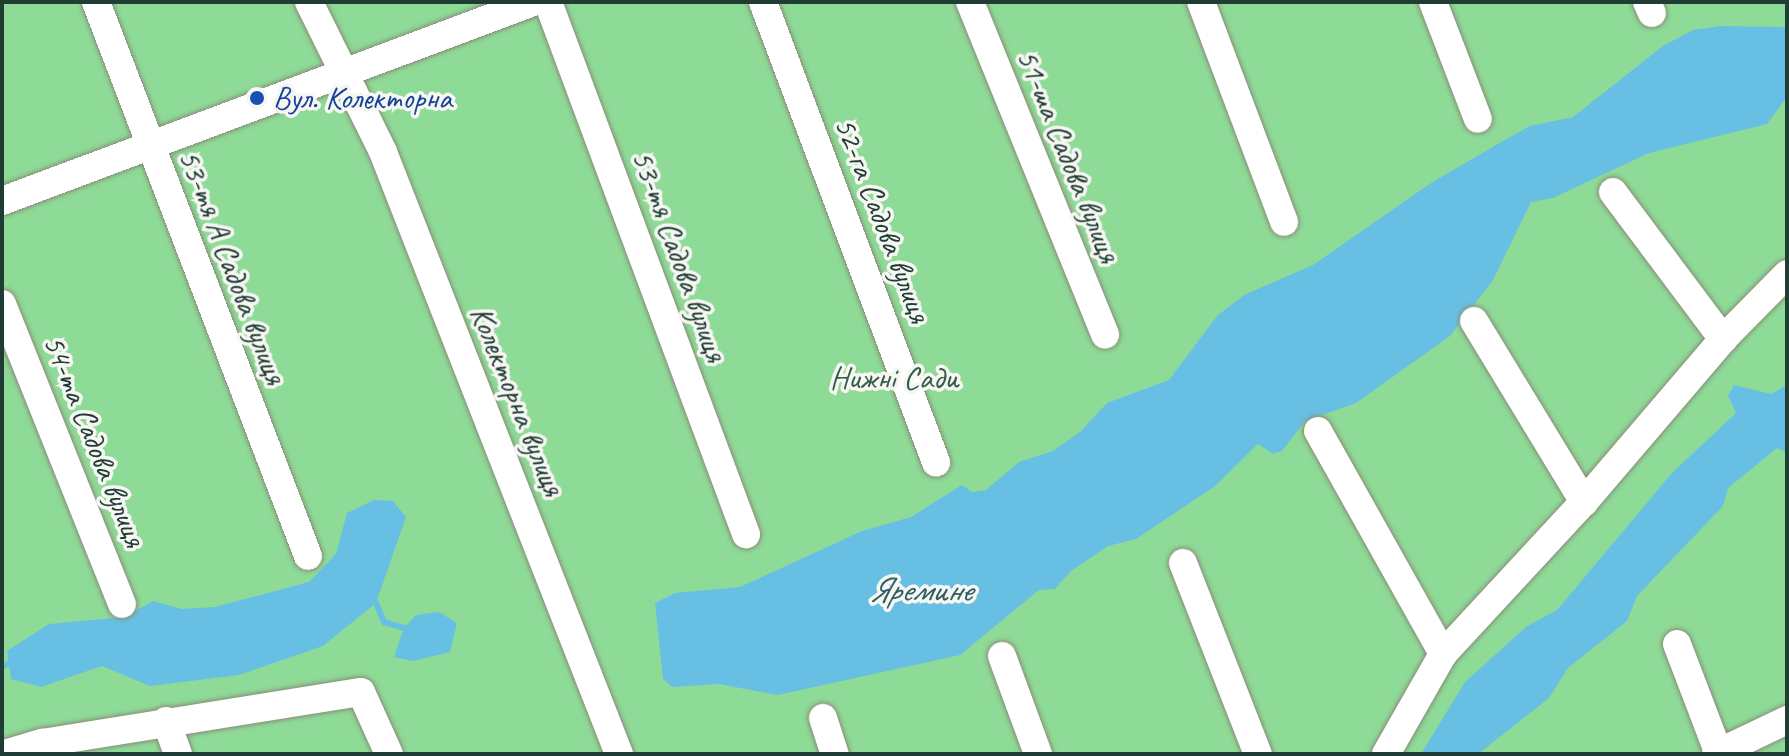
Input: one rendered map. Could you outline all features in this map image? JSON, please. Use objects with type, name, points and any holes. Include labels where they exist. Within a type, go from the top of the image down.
[{"type":"street","name":"53-тя А Садова вулиця","points":[[96,2],[147,144],[308,556]]},
{"type":"street","name":"Колекторна вулиця","points":[[309,2],[383,152],[619,754]]},
{"type":"street","points":[[2,201],[147,144],[344,76],[533,2]]},
{"type":"street","name":"53-тя Садова вулиця","points":[[548,2],[746,534]]},
{"type":"street","name":"52-га Садова вулиця","points":[[763,2],[936,463]]},
{"type":"street","name":"51-ша Садова вулиця","points":[[970,2],[1105,335]]},
{"type":"street","points":[[1201,2],[1284,222]]},
{"type":"street","points":[[1433,2],[1478,119]]},
{"type":"street","points":[[1613,192],[1723,339]]},
{"type":"street","points":[[1386,754],[1443,654],[1584,502],[1723,339],[1787,274]]},
{"type":"street","name":"54-та Садова вулиця","points":[[2,304],[122,604]]},
{"type":"street","points":[[1474,321],[1584,502]]},
{"type":"street","points":[[1318,431],[1443,654]]},
{"type":"street","points":[[1183,563],[1258,754]]},
{"type":"street","points":[[1677,644],[1718,754],[1787,720]]},
{"type":"street","points":[[1002,656],[1038,754]]},
{"type":"street","points":[[5,754],[166,721],[367,695],[389,754]]},
{"type":"street","points":[[823,718],[835,754]]},
{"type":"street","points":[[166,721],[178,754]]},
{"type":"green space","name":"Нижні Сади","points":[[2,2],[1787,2],[1787,754],[2,754]]},
{"type":"water","name":"Яремине","points":[[1721,26],[1787,27],[1787,97],[1767,124],[1649,153],[1553,198],[1531,202],[1493,280],[1450,336],[1356,403],[1305,421],[1282,451],[1273,454],[1258,444],[1215,486],[1136,539],[1108,546],[1071,571],[1055,589],[1039,590],[960,655],[778,695],[719,684],[672,687],[663,679],[655,603],[675,593],[740,587],[862,531],[911,517],[962,485],[972,492],[986,490],[1019,462],[1053,451],[1080,432],[1107,403],[1169,380],[1217,316],[1244,295],[1313,265],[1431,183],[1530,126],[1573,117],[1663,46],[1693,30]]},
{"type":"water","points":[[1734,385],[1771,394],[1787,385],[1787,453],[1777,448],[1728,488],[1723,506],[1637,596],[1627,621],[1568,668],[1549,698],[1478,754],[1421,754],[1465,682],[1526,627],[1557,610],[1672,473],[1736,413],[1728,396]]},
{"type":"water","points":[[374,500],[393,501],[406,517],[376,603],[323,646],[239,675],[150,686],[102,666],[41,687],[11,679],[7,651],[49,624],[124,617],[153,601],[182,609],[215,607],[309,582],[336,554],[347,513]]},
{"type":"water","points":[[439,612],[457,623],[450,652],[413,661],[394,657],[404,628],[416,615]]},
{"type":"waterway","points":[[376,603],[384,622],[404,628]]},
{"type":"waterway","points":[[2,667],[9,663]]},
{"type":"place","name":"Вул. Колекторна","points":[[257,98]]}]
